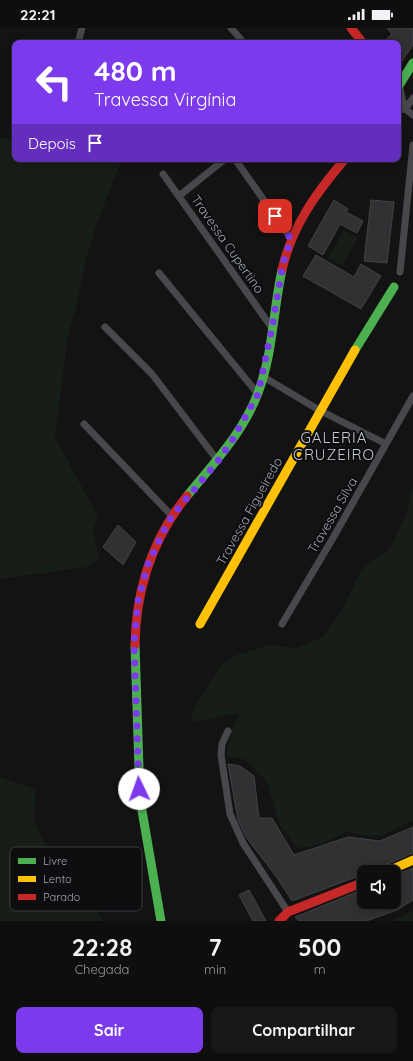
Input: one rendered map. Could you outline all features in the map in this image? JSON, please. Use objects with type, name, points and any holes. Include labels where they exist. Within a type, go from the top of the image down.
[{"type":"main road","points":[[351,28],[361,40]]},
{"type":"main road","points":[[401,81],[413,63]]},
{"type":"main road","points":[[161,921],[140,800],[134,642],[138,601],[148,564],[158,540],[172,516],[218,461],[244,420],[258,394],[272,328],[283,263],[291,239],[306,209],[342,162]]},
{"type":"main road","name":"Travessa Figueiredo","points":[[200,624],[260,520],[319,410],[366,329],[394,287]]},
{"type":"main road","points":[[401,865],[413,860]]},
{"type":"main road","points":[[278,921],[288,912],[357,885]]},
{"type":"street","points":[[79,40],[82,28]]},
{"type":"street","points":[[231,28],[241,40]]},
{"type":"street","points":[[413,98],[402,110],[413,114]]},
{"type":"street","points":[[400,272],[413,145]]},
{"type":"street","points":[[179,196],[221,162]]},
{"type":"street","points":[[237,162],[291,239]]},
{"type":"street","name":"Travessa Cupertino","points":[[163,174],[272,328]]},
{"type":"street","points":[[159,273],[258,394]]},
{"type":"street","points":[[105,327],[152,374],[218,461]]},
{"type":"street","points":[[262,376],[319,410],[386,444]]},
{"type":"street","name":"Travessa Silva","points":[[282,624],[413,396]]},
{"type":"street","points":[[84,424],[172,516]]},
{"type":"street","points":[[228,731],[222,744],[221,755],[230,814],[243,843],[288,912]]},
{"type":"shaded area","points":[[0,138],[12,139],[12,162],[121,162],[95,228],[68,335],[55,437],[98,517],[93,531],[99,558],[88,567],[0,579]]},
{"type":"shaded area","points":[[344,230],[358,238],[342,266],[328,258]]},
{"type":"shaded area","points":[[413,486],[413,821],[383,835],[370,836],[347,832],[318,845],[297,848],[280,826],[267,782],[246,760],[226,756],[231,732],[239,713],[190,723],[194,708],[219,668],[233,656],[271,645],[296,648],[323,637],[342,610],[361,570],[390,548],[406,515]]},
{"type":"shaded area","points":[[0,777],[36,789],[34,821],[47,847],[10,847],[10,911],[97,911],[102,921],[0,921]]},
{"type":"shaded area","points":[[413,910],[413,921],[392,921],[411,912]]},
{"type":"building","points":[[387,28],[413,28],[413,45],[401,63],[401,40],[386,40],[392,34]]},
{"type":"building","points":[[334,200],[348,209],[346,212],[363,221],[357,233],[340,224],[323,255],[308,246]]},
{"type":"building","points":[[371,200],[394,202],[387,263],[364,261]]},
{"type":"building","points":[[316,255],[354,277],[361,264],[381,276],[361,309],[303,276]]},
{"type":"building","points":[[118,525],[136,542],[123,565],[103,547]]},
{"type":"building","points":[[228,764],[240,766],[254,776],[259,818],[272,818],[294,855],[348,837],[380,841],[413,827],[413,853],[385,865],[357,865],[357,877],[292,901],[278,879],[246,837],[238,820]]},
{"type":"building","points":[[413,868],[413,900],[401,908],[401,873]]},
{"type":"building","points":[[249,890],[266,921],[253,921],[239,895]]},
{"type":"building","points":[[357,892],[357,909],[399,909],[366,921],[299,921],[295,917]]},
{"type":"traffic: fast","points":[[401,82],[413,63]]},
{"type":"traffic: fast","points":[[187,496],[227,448],[252,408],[267,363],[282,270]]},
{"type":"traffic: fast","points":[[355,350],[394,287]]},
{"type":"traffic: fast","points":[[135,645],[140,799],[161,921]]},
{"type":"traffic: slow","points":[[200,624],[355,350]]},
{"type":"traffic: slow","points":[[401,865],[413,860]]},
{"type":"traffic: jam","points":[[351,28],[361,40]]},
{"type":"traffic: jam","points":[[282,270],[292,239],[306,211],[324,184],[342,162]]},
{"type":"traffic: jam","points":[[135,645],[139,605],[148,566],[164,530],[187,496]]},
{"type":"traffic: jam","points":[[279,921],[288,912],[357,885]]},
{"type":"district","name":"GALERIA CRUZEIRO","points":[[334,446]]},
{"type":"route","points":[[139,789],[134,642],[138,601],[148,564],[158,540],[172,516],[218,461],[233,439],[258,394],[272,328],[283,263],[291,239],[275,216]]}]
